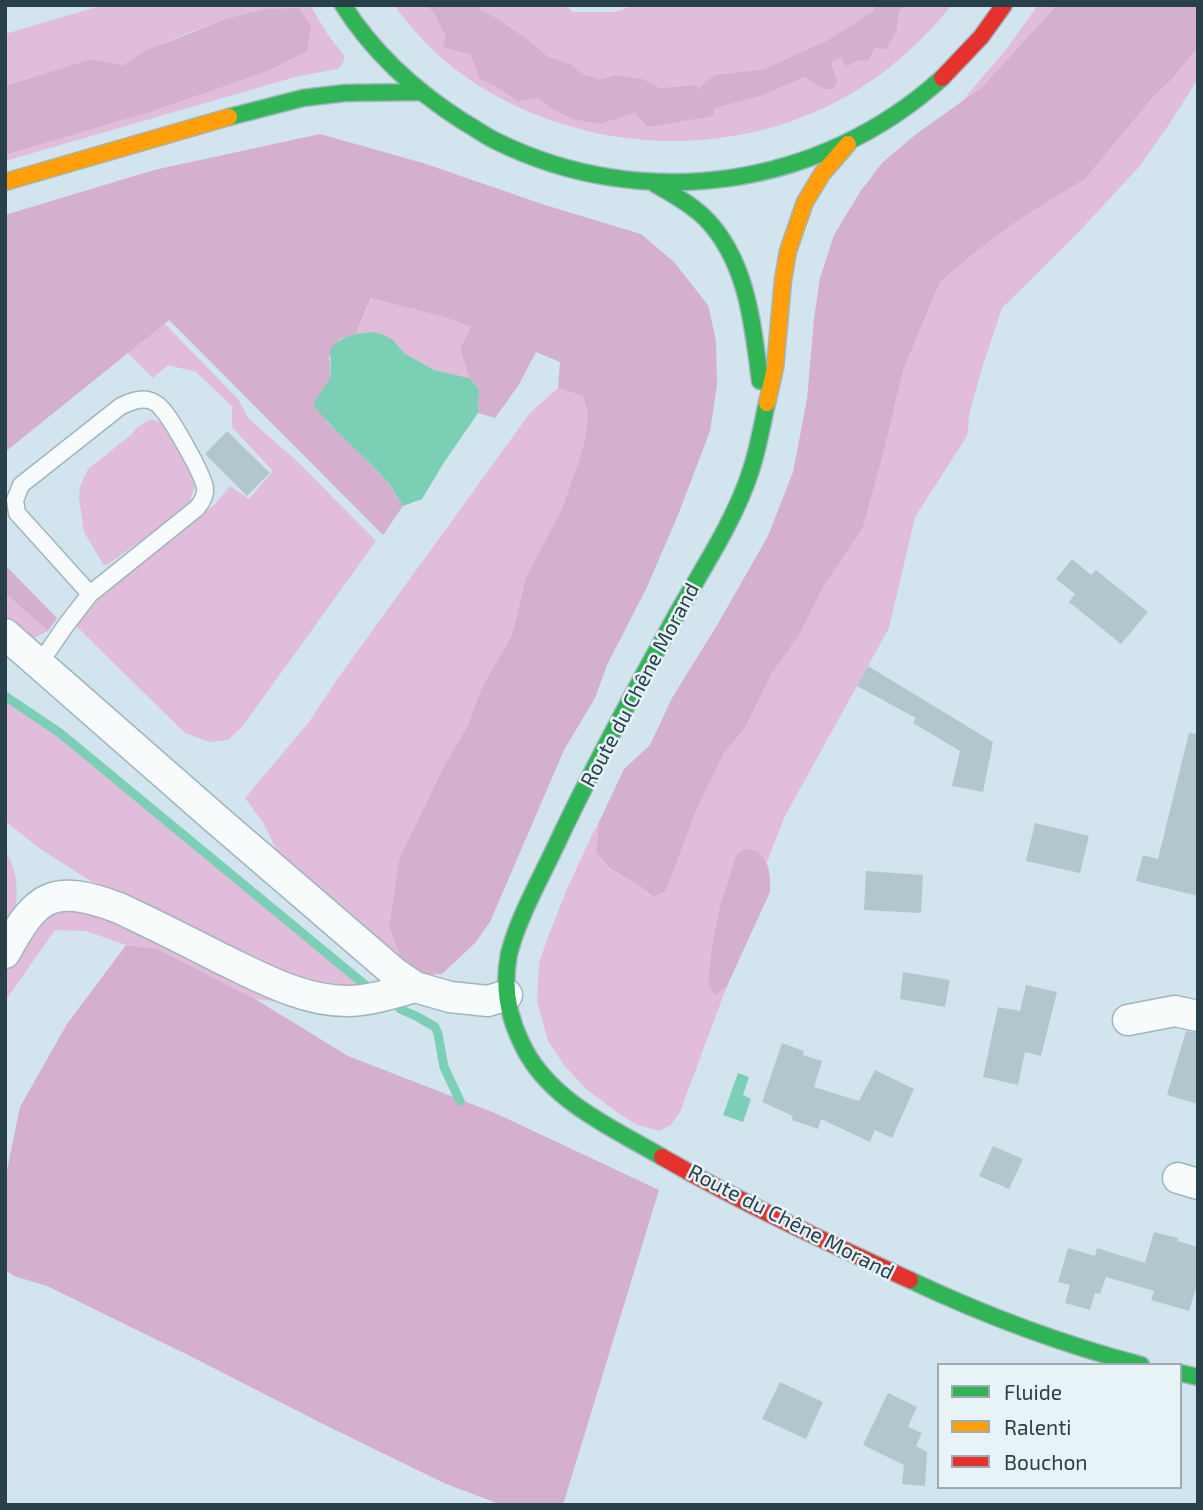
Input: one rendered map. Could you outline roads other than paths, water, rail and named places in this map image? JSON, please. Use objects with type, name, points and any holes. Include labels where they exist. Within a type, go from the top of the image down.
[{"type":"main road","points":[[343,5],[366,38],[420,92],[454,118],[491,140],[530,158],[571,170],[613,180],[656,184],[735,180],[774,172],[848,144],[884,124],[938,82],[976,43],[1004,5]]},
{"type":"main road","points":[[5,182],[218,120],[303,99],[345,93],[420,92]]},
{"type":"main road","name":"Route du Chêne Morand","points":[[848,144],[822,174],[806,202],[788,251],[775,368],[751,471],[733,514],[570,816],[522,918],[510,951],[506,981],[510,1012],[521,1043],[539,1072],[551,1085],[583,1111],[666,1159],[816,1237],[958,1303],[1056,1340],[1133,1363]]},
{"type":"main road","name":"Route du Chêne Morand","points":[[656,184],[686,202],[705,218],[724,241],[740,275],[757,355],[765,416]]},
{"type":"street","points":[[5,634],[396,974],[415,986],[450,997],[488,1001],[507,995]]},
{"type":"street","points":[[5,953],[31,911],[58,896],[77,895],[119,908],[266,980],[322,999],[347,1001],[377,997],[415,986]]},
{"type":"street","points":[[1128,1020],[1175,1011],[1198,1016]]},
{"type":"lane","points":[[40,663],[90,594],[197,508],[204,496],[204,484],[187,448],[162,408],[150,400],[131,401],[121,406],[22,485],[15,500],[17,513],[90,594]]},
{"type":"waterway","points":[[5,696],[60,733],[364,984]]},
{"type":"waterway","points":[[400,1009],[435,1027],[444,1067],[460,1101]]}]
